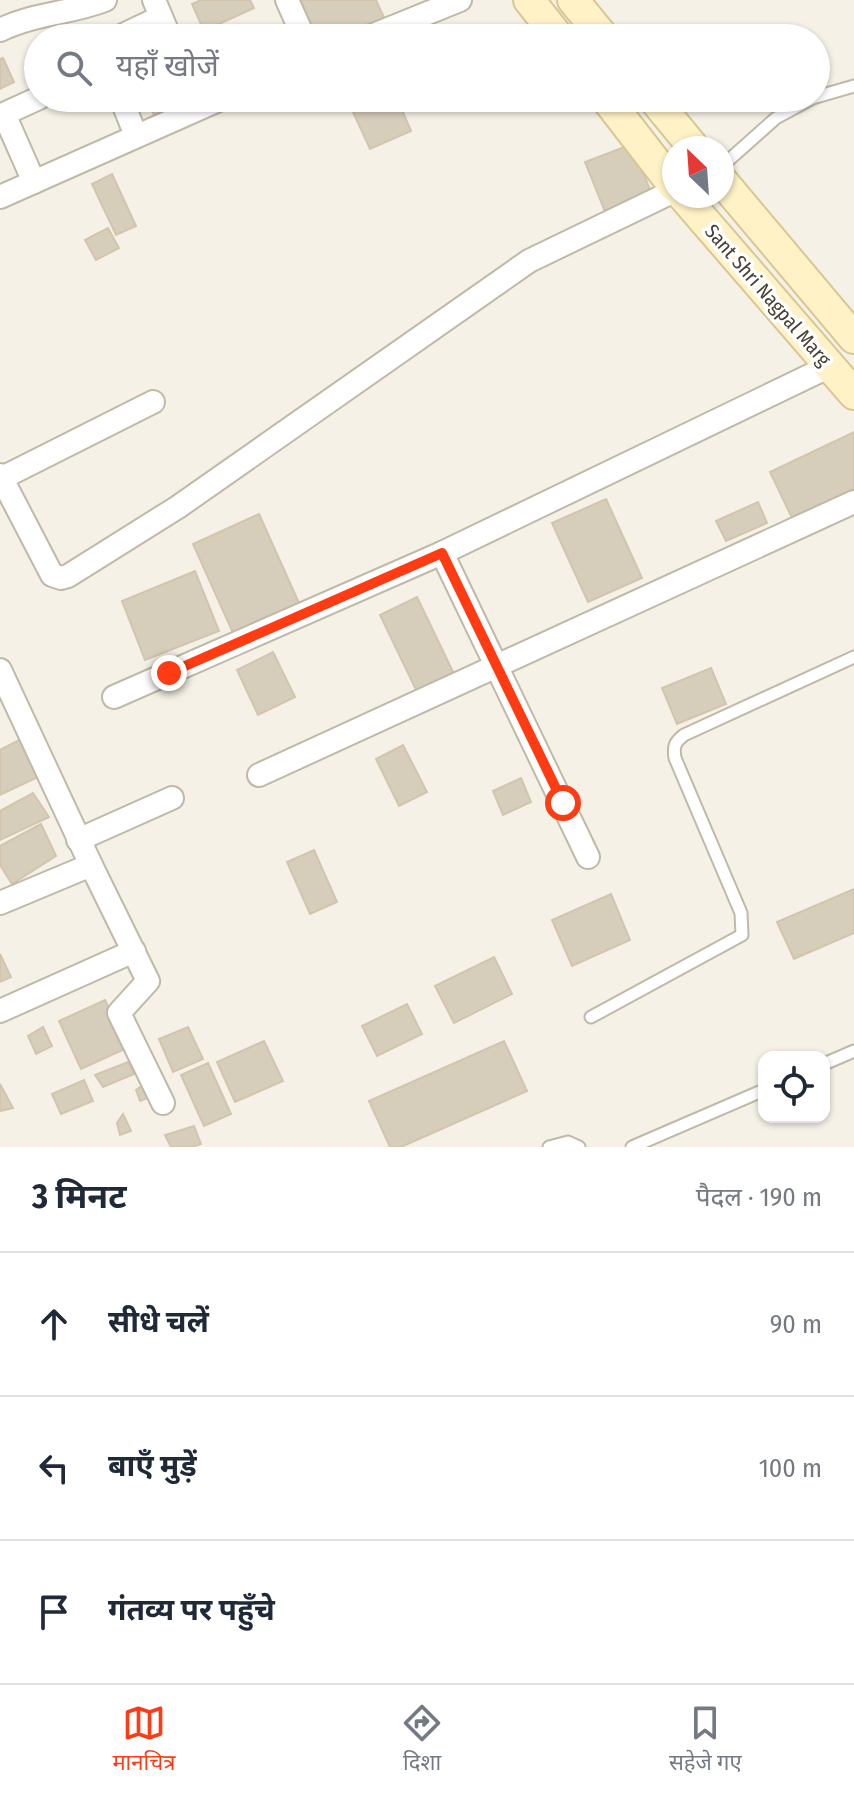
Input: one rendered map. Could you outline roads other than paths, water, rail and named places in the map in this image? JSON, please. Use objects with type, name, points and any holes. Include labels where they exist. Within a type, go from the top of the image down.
[{"type":"main road","points":[[529,0],[548,24]]},
{"type":"main road","points":[[573,0],[593,24]]},
{"type":"main road","points":[[617,112],[662,172]]},
{"type":"main road","points":[[664,112],[684,136]]},
{"type":"main road","name":"Sant Shri Nagpal Marg","points":[[734,195],[854,338]]},
{"type":"main road","name":"Sant Shri Nagpal Marg","points":[[693,208],[854,394]]},
{"type":"street","points":[[0,30],[30,17],[71,11],[105,0]]},
{"type":"street","points":[[287,0],[298,24]]},
{"type":"street","points":[[401,24],[460,0]]},
{"type":"street","points":[[24,105],[2,115],[34,182]]},
{"type":"street","points":[[127,112],[136,136]]},
{"type":"street","points":[[0,197],[136,136],[181,112]]},
{"type":"street","points":[[153,402],[1,476],[52,575],[61,578],[68,576],[178,507],[529,261],[662,194]]},
{"type":"street","points":[[114,697],[442,553],[830,366]]},
{"type":"street","points":[[259,775],[854,502]]},
{"type":"street","points":[[442,553],[499,666],[588,857]]},
{"type":"street","points":[[0,670],[147,983],[119,1013],[163,1103]]},
{"type":"street","points":[[78,840],[172,798]]},
{"type":"street","points":[[0,903],[91,865]]},
{"type":"street","points":[[0,1011],[134,951]]},
{"type":"lane","points":[[830,93],[854,86]]},
{"type":"lane","points":[[734,155],[787,112]]},
{"type":"lane","points":[[591,1017],[742,935],[741,913],[675,758],[673,749],[676,742],[684,735],[854,657]]},
{"type":"lane","points":[[830,1061],[854,1051]]},
{"type":"lane","points":[[632,1147],[758,1093]]},
{"type":"lane","points":[[549,1147],[568,1142],[579,1147]]}]
